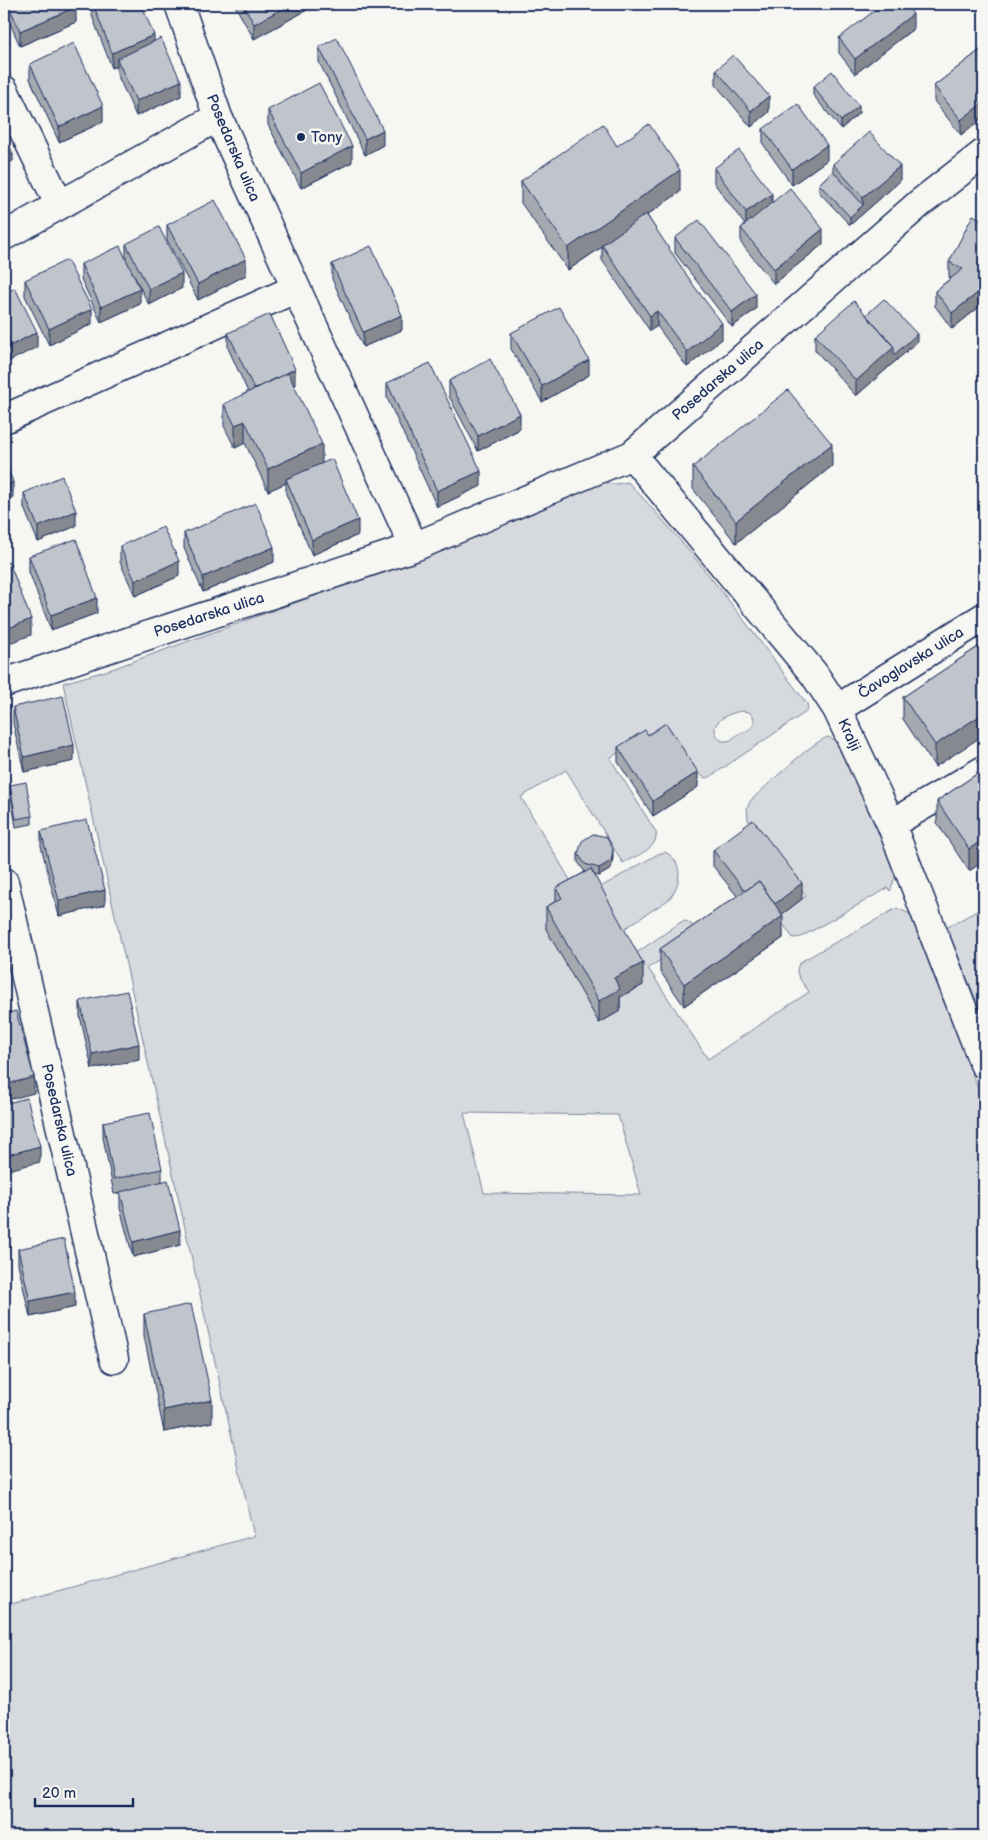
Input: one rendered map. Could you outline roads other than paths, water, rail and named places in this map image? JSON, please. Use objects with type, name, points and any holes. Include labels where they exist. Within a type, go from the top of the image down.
[{"type":"street","name":"Posedarska ulica","points":[[180,4],[218,117],[414,547]]},
{"type":"street","points":[[4,90],[59,204]]},
{"type":"street","points":[[4,236],[218,117]]},
{"type":"street","name":"Posedarska ulica","points":[[4,683],[414,547],[632,455],[920,202],[984,153]]},
{"type":"street","points":[[4,420],[295,288]]},
{"type":"street","name":"Kralji","points":[[632,455],[814,674],[837,709],[891,824],[984,1064]]},
{"type":"street","name":"Čavoglavska ulica","points":[[837,709],[984,617]]},
{"type":"street","points":[[891,824],[984,770]]},
{"type":"street","name":"Posedarska ulica","points":[[4,882],[114,1359]]},
{"type":"place","name":"Tony","points":[[301,137]]}]
